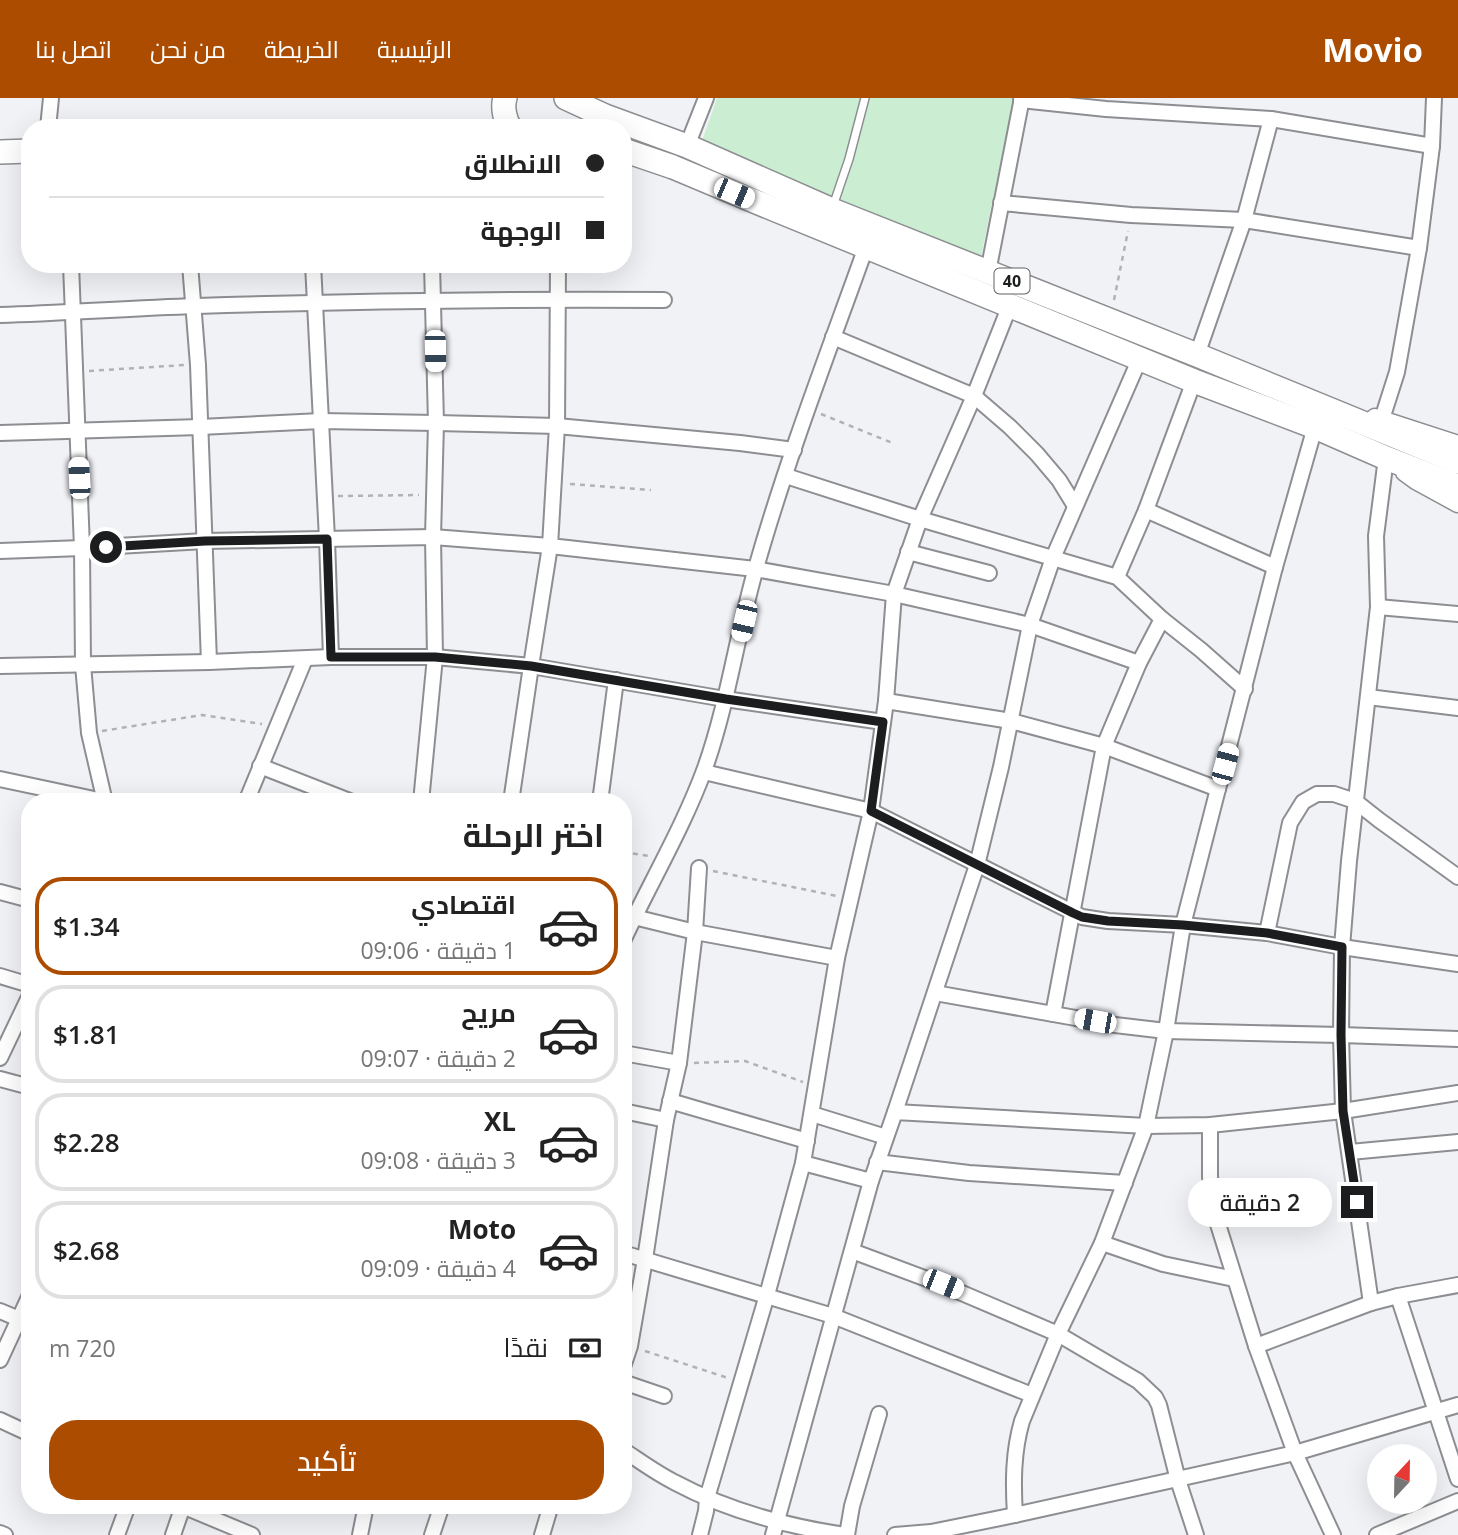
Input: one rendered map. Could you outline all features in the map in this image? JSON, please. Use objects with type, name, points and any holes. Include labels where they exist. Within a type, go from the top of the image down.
[{"type":"highway","points":[[505,98],[503,102],[506,119]]},
{"type":"highway","name":"40","points":[[566,98],[613,119]]},
{"type":"highway","name":"40","points":[[632,126],[688,146],[832,210],[1197,355],[1320,418],[1385,458],[1458,486]]},
{"type":"highway","points":[[0,152],[21,151]]},
{"type":"highway","name":"40","points":[[632,152],[1194,381],[1458,462]]},
{"type":"street","points":[[49,119],[51,98]]},
{"type":"street","points":[[688,146],[706,98]]},
{"type":"street","points":[[1382,419],[1397,372],[1419,248],[1432,146],[1434,98]]},
{"type":"street","points":[[988,272],[1021,99],[1107,103],[1271,118],[1432,146]]},
{"type":"street","points":[[1197,355],[1244,220],[1271,118]]},
{"type":"street","points":[[1001,203],[1131,215],[1244,220],[1419,248]]},
{"type":"street","points":[[632,910],[687,810],[704,772],[726,699],[755,569],[866,247]]},
{"type":"street","points":[[71,273],[82,548],[83,665],[89,733],[104,793]]},
{"type":"street","points":[[191,273],[198,365],[209,662]]},
{"type":"street","points":[[313,273],[331,657]]},
{"type":"street","points":[[422,793],[435,657],[433,495],[436,423],[432,273]]},
{"type":"street","points":[[512,793],[550,546],[557,426],[558,273]]},
{"type":"street","points":[[0,315],[315,303],[664,300]]},
{"type":"street","points":[[700,1535],[707,1498],[803,1163],[837,958],[871,811],[886,701],[894,594],[920,519],[1010,305]]},
{"type":"street","points":[[833,337],[974,396],[1037,454],[1059,480],[1075,506]]},
{"type":"street","points":[[775,1528],[871,1181],[977,866],[990,817],[1030,625],[1053,558],[1140,358]]},
{"type":"street","points":[[1117,578],[1146,510],[1194,381]]},
{"type":"street","points":[[1015,1515],[1013,1483],[1016,1447],[1023,1421],[1058,1334],[1102,1243],[1146,1126],[1166,1031],[1183,925],[1275,567],[1320,418],[1382,419],[1458,445]]},
{"type":"street","points":[[0,433],[321,421],[436,423],[557,426],[794,450]]},
{"type":"street","points":[[1371,1303],[1343,1111],[1342,947],[1355,801],[1378,607],[1377,536],[1385,458],[1416,480],[1458,503]]},
{"type":"street","points":[[786,476],[1117,578],[1245,689]]},
{"type":"street","points":[[1146,510],[1275,567]]},
{"type":"street","points":[[0,551],[205,541],[433,537],[550,546],[755,569],[894,594],[1030,625],[1139,663]]},
{"type":"street","points":[[908,552],[989,573]]},
{"type":"street","points":[[1378,607],[1458,614]]},
{"type":"street","points":[[1054,1014],[1104,746],[1139,663],[1162,619]]},
{"type":"street","points":[[0,666],[331,657],[435,657],[531,666],[883,722]]},
{"type":"street","points":[[250,793],[305,659]]},
{"type":"street","points":[[601,793],[616,680]]},
{"type":"street","points":[[1368,697],[1458,708]]},
{"type":"street","points":[[886,701],[1011,721],[1104,746],[1218,789]]},
{"type":"street","points":[[260,766],[329,793]]},
{"type":"street","points":[[704,772],[871,811],[1082,917],[1267,933],[1458,964]]},
{"type":"street","points":[[0,779],[67,793]]},
{"type":"street","points":[[1267,933],[1287,834],[1303,802],[1317,794],[1334,794],[1355,801],[1458,877]]},
{"type":"street","points":[[632,1330],[666,1120],[679,1063],[695,932],[699,868]]},
{"type":"street","points":[[0,892],[21,898]]},
{"type":"street","points":[[632,916],[695,932],[837,958]]},
{"type":"street","points":[[0,976],[21,982]]},
{"type":"street","points":[[935,993],[1166,1031],[1458,1039]]},
{"type":"street","points":[[0,1058],[21,1014]]},
{"type":"street","points":[[632,1055],[679,1063]]},
{"type":"street","points":[[0,1079],[21,1085]]},
{"type":"street","points":[[895,1112],[1146,1126],[1210,1125],[1343,1111],[1458,1093]]},
{"type":"street","points":[[670,1101],[807,1141]]},
{"type":"street","points":[[632,1113],[666,1120]]},
{"type":"street","points":[[812,1114],[886,1137]]},
{"type":"street","points":[[1210,1125],[1212,1196],[1234,1279],[1295,1453],[1333,1535]]},
{"type":"street","points":[[1350,1152],[1458,1142]]},
{"type":"street","points":[[877,1162],[969,1173],[1125,1183]]},
{"type":"street","points":[[803,1163],[871,1181]]},
{"type":"street","points":[[1102,1243],[1163,1264],[1234,1279]]},
{"type":"street","points":[[852,1251],[943,1284],[1058,1334],[1138,1381],[1155,1397],[1164,1420],[1178,1479],[1196,1535]]},
{"type":"street","points":[[632,1255],[833,1316],[1032,1395]]},
{"type":"street","points":[[1256,1346],[1371,1303],[1458,1286]]},
{"type":"street","points":[[1398,1296],[1458,1479]]},
{"type":"street","points":[[0,1311],[21,1309]]},
{"type":"street","points":[[0,1360],[21,1318]]},
{"type":"street","points":[[632,1385],[664,1396]]},
{"type":"street","points":[[895,1535],[931,1532],[1015,1515],[1295,1453],[1458,1405]]},
{"type":"street","points":[[632,1456],[671,1481],[775,1528],[846,1535],[879,1414]]},
{"type":"street","points":[[0,1420],[21,1430]]},
{"type":"street","points":[[1377,1535],[1458,1501]]},
{"type":"street","points":[[117,1535],[125,1514]]},
{"type":"street","points":[[173,1535],[180,1514]]},
{"type":"street","points":[[201,1514],[252,1535]]},
{"type":"street","points":[[360,1535],[364,1514]]},
{"type":"street","points":[[432,1535],[439,1514]]},
{"type":"street","points":[[542,1535],[548,1514]]},
{"type":"street","points":[[0,1533],[5,1535]]},
{"type":"lane","points":[[832,210],[865,98]]},
{"type":"path","points":[[1109,320],[1131,215]]},
{"type":"path","points":[[74,372],[198,365]]},
{"type":"path","points":[[808,409],[895,444]]},
{"type":"path","points":[[553,483],[651,490]]},
{"type":"path","points":[[325,496],[433,495]]},
{"type":"path","points":[[89,733],[202,715],[276,727]]},
{"type":"path","points":[[699,868],[850,898]]},
{"type":"path","points":[[679,1063],[745,1061],[816,1087]]},
{"type":"path","points":[[632,1347],[741,1383]]},
{"type":"green space","points":[[717,98],[1014,98],[981,256],[701,144]]},
{"type":"route","points":[[106,547],[205,541],[327,539],[331,657],[435,657],[531,666],[883,722],[871,811],[977,866],[1082,917],[1267,933],[1342,947],[1343,1111],[1357,1202]]}]
